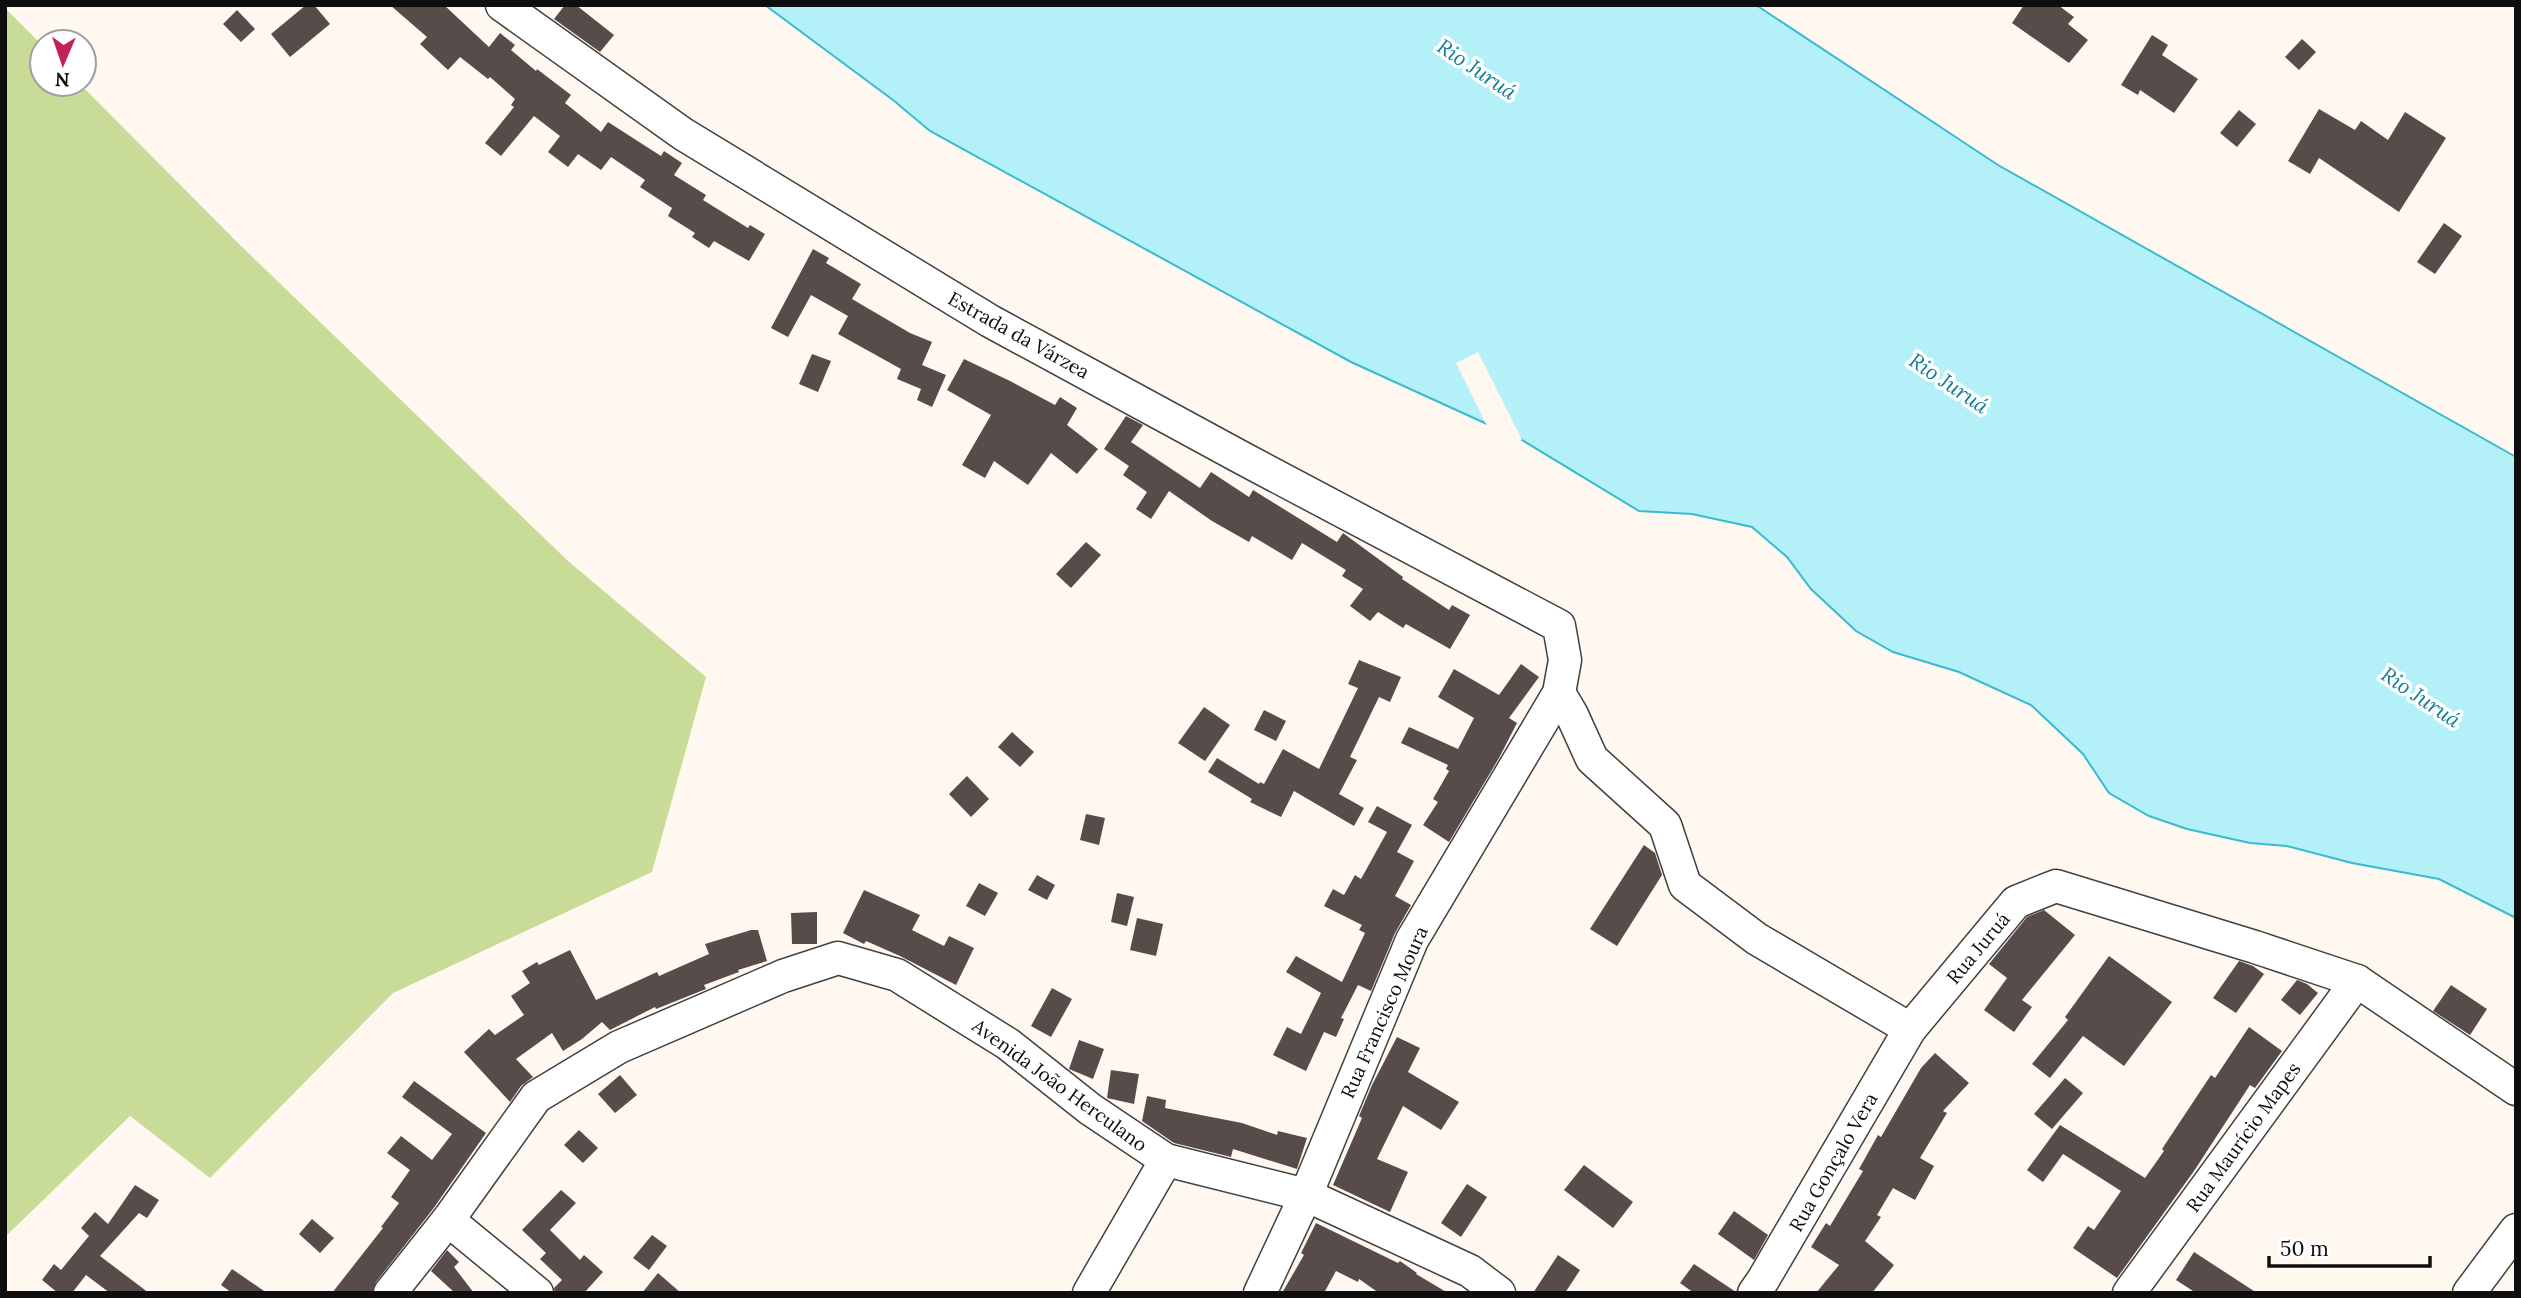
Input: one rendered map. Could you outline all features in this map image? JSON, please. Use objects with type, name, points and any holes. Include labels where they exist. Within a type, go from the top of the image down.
[{"type":"street","name":"Estrada da Várzea","points":[[502,5],[683,135],[990,321],[1559,626]]},
{"type":"street","name":"Rua Francisco Moura","points":[[1260,1293],[1306,1195],[1412,940],[1559,693],[1565,660],[1559,626]]},
{"type":"street","points":[[1559,693],[1592,758],[1665,825],[1685,885],[1757,939],[1910,1029]]},
{"type":"street","name":"Rua Juruá","points":[[1910,1029],[2016,902],[2056,886],[2242,943],[2357,982],[2516,1089]]},
{"type":"street","name":"Avenida João Herculano","points":[[390,1293],[448,1220],[536,1097],[619,1048],[783,976],[838,958],[897,975],[1008,1044],[1090,1109],[1166,1160],[1306,1195],[1470,1271],[1499,1293]]},
{"type":"street","name":"Rua Maurício Mapes","points":[[2129,1293],[2357,982]]},
{"type":"street","name":"Rua Gonçalo Vera","points":[[1754,1293],[1910,1029]]},
{"type":"street","points":[[1089,1293],[1166,1160]]},
{"type":"street","points":[[448,1220],[537,1293]]},
{"type":"street","points":[[2469,1293],[2516,1230]]},
{"type":"green space","points":[[5,8],[28,31],[28,98],[94,98],[240,245],[568,561],[706,677],[652,872],[393,993],[210,1178],[130,1116],[5,1237]]},
{"type":"water","name":"Rio Juruá","points":[[765,5],[1756,5],[1998,165],[2516,457],[2516,918],[2439,879],[2352,863],[2287,846],[2250,843],[2187,829],[2149,816],[2109,793],[2083,754],[2031,705],[1959,672],[1893,652],[1856,631],[1811,589],[1787,557],[1752,527],[1692,514],[1639,511],[1522,440],[1351,362],[930,131],[893,100]]},
{"type":"pier","points":[[1478,352],[1522,440],[1518,442],[1487,426],[1456,363]]},
{"type":"building","points":[[306,5],[314,5],[330,24],[290,57],[271,34]]},
{"type":"building","points":[[390,5],[444,5],[489,47],[500,33],[515,45],[511,50],[571,95],[565,103],[601,132],[608,122],[661,156],[664,151],[682,163],[674,175],[706,195],[703,200],[748,228],[750,225],[765,234],[749,261],[714,241],[709,248],[692,237],[695,233],[668,216],[672,208],[640,187],[645,180],[611,157],[601,170],[578,154],[568,167],[548,152],[560,136],[534,116],[501,156],[485,143],[514,107],[511,105],[515,99],[490,77],[488,79],[460,57],[448,70],[420,44],[427,37]]},
{"type":"building","points":[[565,5],[576,5],[614,35],[600,52],[554,19]]},
{"type":"building","points":[[2024,5],[2058,5],[2074,17],[2068,24],[2088,40],[2069,63],[2012,23]]},
{"type":"building","points":[[237,10],[255,29],[241,42],[223,24]]},
{"type":"building","points":[[2152,35],[2168,45],[2162,55],[2198,79],[2174,113],[2140,90],[2138,95],[2121,85]]},
{"type":"building","points":[[2302,39],[2316,52],[2299,70],[2285,57]]},
{"type":"building","points":[[2319,109],[2355,130],[2361,121],[2388,140],[2405,112],[2446,138],[2399,212],[2319,158],[2310,174],[2288,161]]},
{"type":"building","points":[[2239,110],[2256,124],[2237,147],[2220,133]]},
{"type":"building","points":[[2444,223],[2462,236],[2435,274],[2417,262]]},
{"type":"building","points":[[813,249],[829,258],[826,263],[861,284],[852,299],[910,333],[932,342],[922,365],[946,375],[932,407],[917,400],[921,389],[897,379],[901,369],[838,334],[848,316],[811,295],[788,337],[771,328]]},
{"type":"building","points":[[812,354],[831,361],[818,392],[799,384]]},
{"type":"building","points":[[964,359],[1055,405],[1060,397],[1077,408],[1067,425],[1098,449],[1077,474],[1051,453],[1028,485],[994,461],[985,478],[962,465],[991,415],[947,390]]},
{"type":"building","points":[[1126,416],[1143,425],[1131,442],[1200,488],[1211,472],[1249,497],[1253,490],[1337,542],[1343,533],[1403,577],[1402,579],[1449,610],[1452,605],[1470,615],[1450,649],[1406,624],[1403,628],[1378,612],[1370,621],[1350,606],[1363,589],[1342,576],[1346,570],[1302,543],[1292,560],[1252,536],[1249,542],[1212,521],[1169,491],[1151,519],[1136,509],[1147,492],[1123,475],[1129,466],[1104,449]]},
{"type":"building","points":[[1086,542],[1101,555],[1071,588],[1056,574]]},
{"type":"building","points":[[1359,660],[1401,677],[1390,702],[1379,697],[1350,757],[1357,760],[1339,794],[1364,808],[1354,826],[1294,791],[1281,817],[1250,802],[1252,799],[1208,772],[1217,758],[1259,784],[1264,784],[1283,749],[1319,769],[1358,688],[1348,684]]},
{"type":"building","points":[[1521,664],[1539,677],[1509,718],[1517,723],[1449,842],[1423,825],[1438,802],[1433,799],[1449,771],[1446,769],[1448,765],[1401,743],[1409,727],[1458,749],[1474,718],[1438,697],[1454,669],[1499,695]]},
{"type":"building","points":[[1204,707],[1230,725],[1205,761],[1178,743]]},
{"type":"building","points":[[1264,710],[1286,721],[1276,741],[1254,730]]},
{"type":"building","points":[[1012,732],[1034,752],[1020,767],[998,747]]},
{"type":"building","points":[[967,776],[989,799],[971,817],[949,794]]},
{"type":"building","points":[[1377,806],[1412,825],[1397,852],[1414,861],[1395,896],[1411,905],[1395,933],[1371,991],[1358,985],[1341,1018],[1344,1019],[1336,1037],[1324,1032],[1306,1071],[1273,1055],[1287,1027],[1301,1034],[1321,993],[1286,972],[1296,956],[1342,982],[1365,933],[1359,930],[1362,925],[1324,906],[1333,889],[1344,895],[1355,875],[1361,879],[1387,832],[1368,822]]},
{"type":"building","points":[[1086,814],[1105,818],[1099,845],[1080,840]]},
{"type":"building","points":[[1644,845],[1655,853],[1662,875],[1617,946],[1590,929]]},
{"type":"building","points":[[1037,875],[1055,885],[1047,900],[1028,890]]},
{"type":"building","points":[[979,883],[998,893],[985,916],[966,906]]},
{"type":"building","points":[[864,890],[920,915],[912,930],[944,946],[949,936],[974,948],[956,985],[900,956],[866,941],[864,944],[843,933]]},
{"type":"building","points":[[1117,893],[1134,897],[1127,926],[1111,922]]},
{"type":"building","points":[[2044,910],[2075,935],[2022,1000],[2032,1007],[2014,1032],[1984,1010],[2007,978],[1989,964],[2027,917]]},
{"type":"building","points":[[817,912],[817,944],[792,944],[791,913]]},
{"type":"building","points":[[1137,918],[1163,924],[1156,956],[1130,950]]},
{"type":"building","points":[[758,930],[767,961],[738,970],[739,972],[704,985],[706,989],[656,1009],[655,1007],[610,1030],[602,1022],[563,1051],[552,1033],[516,1059],[533,1077],[521,1086],[510,1102],[464,1052],[489,1029],[495,1035],[524,1015],[511,996],[530,983],[522,971],[537,962],[539,965],[570,950],[596,1000],[657,972],[659,976],[709,954],[705,944]]},
{"type":"building","points":[[2109,956],[2172,1002],[2124,1066],[2083,1036],[2050,1078],[2032,1064],[2068,1020],[2065,1017]]},
{"type":"building","points":[[2239,961],[2264,974],[2236,1013],[2213,998]]},
{"type":"building","points":[[2297,980],[2318,993],[2300,1015],[2281,1000]]},
{"type":"building","points":[[2451,985],[2487,1009],[2470,1035],[2433,1011]]},
{"type":"building","points":[[1052,988],[1072,999],[1051,1037],[1031,1026]]},
{"type":"building","points":[[2249,1027],[2282,1051],[2255,1088],[2250,1085],[2194,1171],[2117,1278],[2073,1248],[2088,1226],[2094,1230],[2121,1191],[2063,1154],[2043,1182],[2027,1170],[2060,1125],[2145,1178],[2211,1075],[2215,1078]]},
{"type":"building","points":[[1397,1037],[1420,1048],[1408,1072],[1459,1102],[1441,1130],[1403,1106],[1377,1159],[1408,1172],[1390,1212],[1333,1185],[1362,1118],[1359,1116],[1372,1085]]},
{"type":"building","points":[[1079,1040],[1104,1049],[1093,1079],[1069,1069]]},
{"type":"building","points":[[1935,1053],[1969,1083],[1943,1111],[1947,1113],[1920,1158],[1934,1166],[1915,1200],[1893,1188],[1877,1215],[1881,1217],[1865,1241],[1894,1265],[1872,1293],[1816,1293],[1839,1265],[1811,1247],[1826,1223],[1830,1226],[1863,1171],[1859,1169],[1878,1135],[1881,1137],[1921,1068]]},
{"type":"building","points":[[1111,1070],[1139,1074],[1134,1104],[1107,1098]]},
{"type":"building","points":[[620,1075],[637,1095],[615,1113],[598,1094]]},
{"type":"building","points":[[2065,1078],[2083,1093],[2052,1129],[2034,1114]]},
{"type":"building","points":[[414,1081],[486,1133],[433,1209],[376,1282],[372,1293],[332,1293],[399,1203],[391,1197],[410,1170],[387,1153],[401,1136],[432,1160],[452,1134],[402,1097]]},
{"type":"building","points":[[1147,1096],[1166,1100],[1165,1108],[1242,1123],[1277,1135],[1278,1131],[1307,1138],[1297,1169],[1233,1149],[1231,1157],[1174,1143],[1142,1121]]},
{"type":"building","points":[[579,1130],[598,1148],[583,1163],[564,1145]]},
{"type":"building","points":[[1584,1165],[1633,1202],[1613,1228],[1564,1190]]},
{"type":"building","points":[[1467,1184],[1487,1197],[1461,1237],[1441,1223]]},
{"type":"building","points":[[135,1185],[159,1200],[147,1218],[139,1213],[100,1256],[149,1293],[110,1293],[86,1275],[72,1293],[58,1293],[42,1280],[54,1264],[61,1270],[89,1236],[81,1228],[95,1212],[108,1224]]},
{"type":"building","points":[[561,1190],[576,1203],[550,1230],[580,1260],[584,1255],[603,1272],[584,1293],[555,1293],[554,1288],[562,1280],[540,1259],[546,1253],[522,1230]]},
{"type":"building","points":[[1734,1211],[1768,1235],[1754,1260],[1718,1234]]},
{"type":"building","points":[[312,1219],[334,1238],[320,1253],[299,1234]]},
{"type":"building","points":[[1316,1223],[1398,1263],[1400,1261],[1448,1293],[1379,1293],[1359,1279],[1358,1282],[1336,1271],[1324,1293],[1282,1293],[1304,1255],[1301,1253]]},
{"type":"building","points":[[652,1235],[667,1246],[649,1270],[633,1258]]},
{"type":"building","points":[[447,1250],[459,1262],[454,1267],[474,1293],[455,1293],[431,1271]]},
{"type":"building","points":[[2194,1252],[2257,1293],[2196,1293],[2176,1280]]},
{"type":"building","points":[[1558,1255],[1580,1270],[1565,1293],[1533,1293]]},
{"type":"building","points":[[1694,1264],[1736,1293],[1694,1293],[1680,1283]]},
{"type":"building","points":[[232,1269],[267,1293],[232,1293],[221,1285]]},
{"type":"building","points":[[658,1273],[681,1293],[642,1293]]}]
